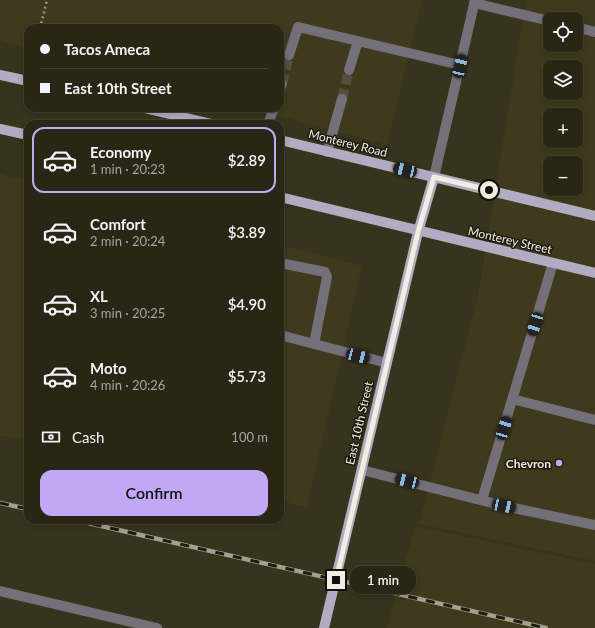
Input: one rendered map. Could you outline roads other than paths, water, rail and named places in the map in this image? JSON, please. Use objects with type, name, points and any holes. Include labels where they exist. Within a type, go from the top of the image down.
[{"type":"main road","points":[[0,75],[24,80]]},
{"type":"main road","points":[[161,112],[195,120]]},
{"type":"main road","points":[[0,128],[24,134]]},
{"type":"main road","name":"Monterey Road","points":[[284,141],[434,177]]},
{"type":"main road","points":[[434,177],[595,216]]},
{"type":"main road","name":"East 10th Street","points":[[324,628],[418,232],[434,177]]},
{"type":"main road","points":[[284,198],[418,232]]},
{"type":"main road","name":"Monterey Street","points":[[418,232],[595,273]]},
{"type":"street","points":[[434,177],[475,1],[543,19]]},
{"type":"street","points":[[289,55],[298,27],[460,66]]},
{"type":"street","points":[[583,29],[595,32]]},
{"type":"street","points":[[349,70],[358,41]]},
{"type":"street","points":[[327,152],[342,99]]},
{"type":"street","points":[[482,500],[553,263]]},
{"type":"street","points":[[284,264],[325,272],[327,276],[314,344]]},
{"type":"street","points":[[284,335],[387,363]]},
{"type":"street","points":[[512,399],[595,420]]},
{"type":"street","points":[[362,470],[482,500],[595,525]]},
{"type":"street","points":[[0,591],[157,628]]},
{"type":"tunnel","points":[[284,76],[289,55]]},
{"type":"tunnel","points":[[342,99],[349,70]]},
{"type":"railway","points":[[0,503],[24,508]]},
{"type":"railway","points":[[92,524],[546,628]]},
{"type":"place","name":"Chevron","points":[[559,463]]}]
